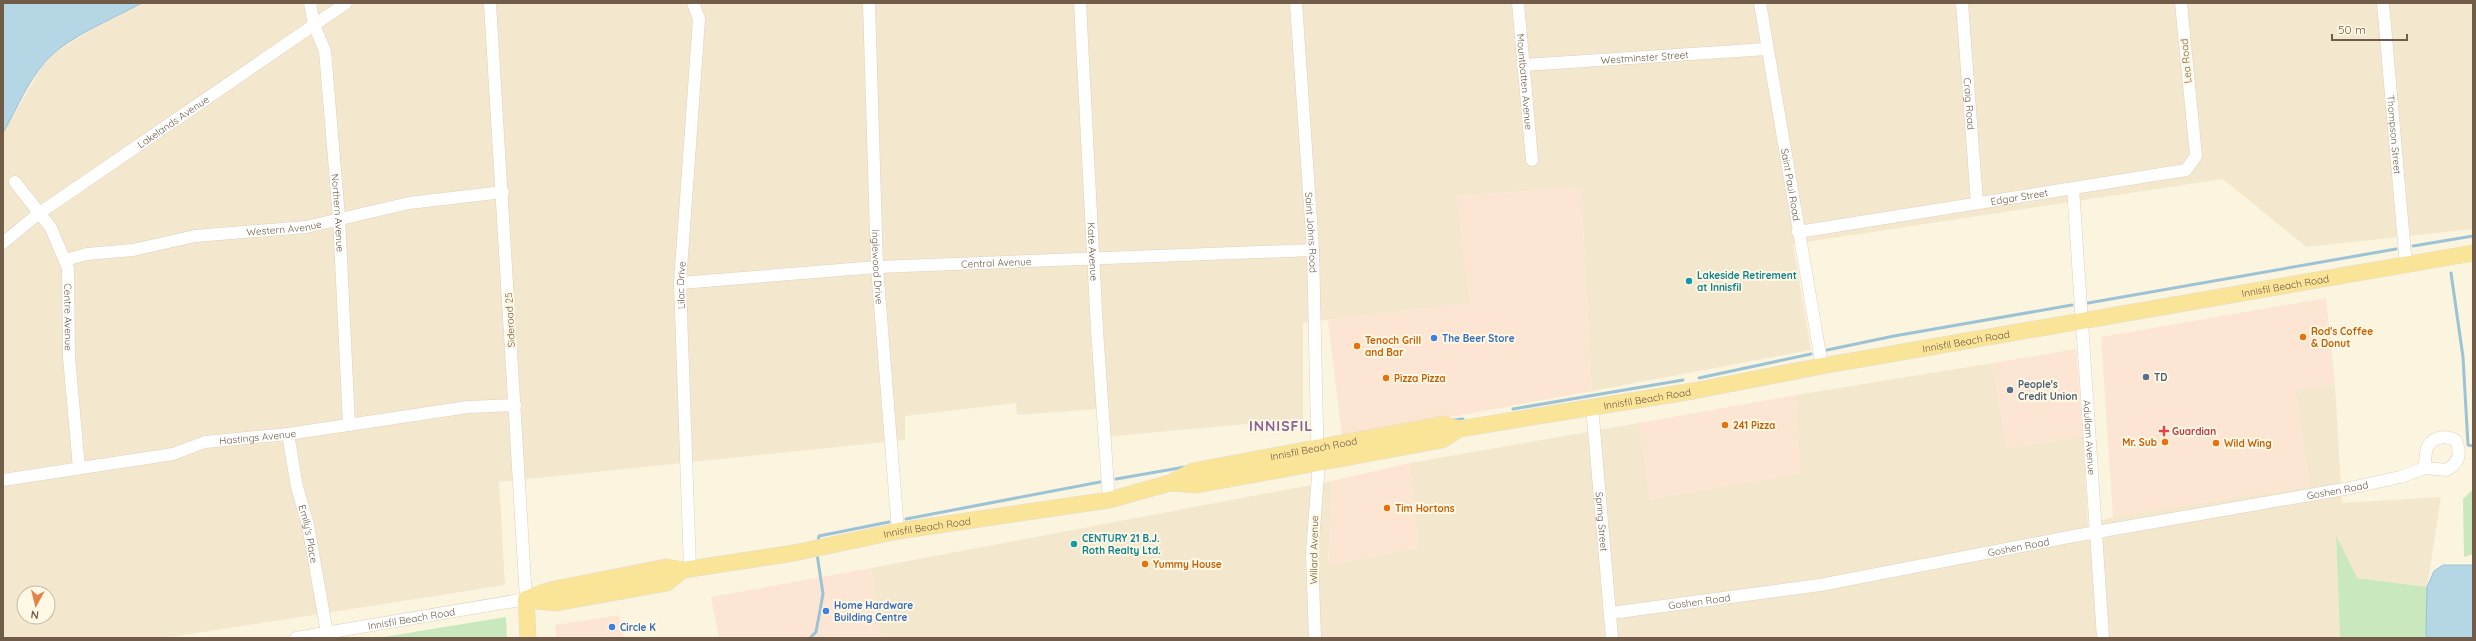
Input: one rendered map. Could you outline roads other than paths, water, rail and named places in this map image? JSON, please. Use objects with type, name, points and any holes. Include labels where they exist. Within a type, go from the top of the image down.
[{"type":"main road","name":"Innisfil Beach Road","points":[[526,600],[556,603],[569,601],[667,583],[687,570],[794,552],[898,531],[1109,500],[1170,483],[1193,471],[1318,455],[1443,424],[1459,429],[1592,406],[1693,392],[1822,366],[2406,266],[2473,253]]},
{"type":"main road","name":"Sideroad 25","points":[[526,600],[528,638]]},
{"type":"street","name":"Northern Avenue","points":[[310,3],[314,25],[325,50],[339,218],[349,425]]},
{"type":"street","name":"Lakelands Avenue","points":[[3,243],[38,214],[346,3]]},
{"type":"street","name":"Sideroad 25","points":[[490,3],[503,192],[526,600]]},
{"type":"street","name":"Lilac Drive","points":[[687,570],[680,283],[699,19],[693,3]]},
{"type":"street","name":"Inglewood Drive","points":[[869,3],[877,267],[898,531]]},
{"type":"street","name":"Kate Avenue","points":[[1080,3],[1097,330],[1109,500]]},
{"type":"street","name":"Saint Johns Road","points":[[1296,3],[1313,250],[1318,455]]},
{"type":"street","name":"Mountbatten Avenue","points":[[1518,3],[1532,160]]},
{"type":"street","name":"Saint Paul Road","points":[[1760,3],[1822,366]]},
{"type":"street","name":"Craig Road","points":[[1962,3],[1977,203]]},
{"type":"street","name":"Lea Road","points":[[2181,3],[2191,119]]},
{"type":"street","name":"Thompson Street","points":[[2383,3],[2406,266]]},
{"type":"street","name":"Westminster Street","points":[[1523,65],[1767,49]]},
{"type":"street","name":"Edgar Street","points":[[1798,232],[2186,170],[2196,156],[2191,119]]},
{"type":"street","name":"Centre Avenue","points":[[15,182],[38,214],[51,228],[68,268],[69,357],[79,468]]},
{"type":"street","name":"Adullam Avenue","points":[[2073,188],[2081,322],[2104,638]]},
{"type":"street","name":"Western Avenue","points":[[65,260],[87,254],[133,250],[195,236],[306,227],[339,218],[409,203],[503,192]]},
{"type":"street","name":"Central Avenue","points":[[680,283],[877,267],[1094,257],[1313,250]]},
{"type":"street","name":"Hastings Avenue","points":[[3,480],[173,454],[205,442],[288,434],[468,407],[515,405]]},
{"type":"street","name":"Spring Street","points":[[1592,406],[1612,638]]},
{"type":"street","name":"Emily's Place","points":[[288,434],[297,487],[308,525],[327,633]]},
{"type":"street","name":"Willard Avenue","points":[[1315,638],[1312,554],[1318,455]]},
{"type":"street","name":"Goshen Road","points":[[1610,613],[1820,585],[2096,532],[2350,488],[2400,477],[2424,468]]},
{"type":"street","name":"Innisfil Beach Road","points":[[296,638],[526,600]]},
{"type":"water","points":[[3,3],[142,3],[73,39],[54,53],[38,70],[3,133]]},
{"type":"water","points":[[2443,565],[2473,565],[2473,638],[2428,638],[2426,635],[2427,587],[2434,571]]},
{"type":"waterway","points":[[2413,246],[2473,236]]},
{"type":"waterway","points":[[2088,303],[2396,249]]},
{"type":"waterway","points":[[2451,273],[2463,357],[2468,445],[2473,446]]},
{"type":"waterway","points":[[1827,350],[1894,336],[2072,305]]},
{"type":"waterway","points":[[1699,378],[1811,354]]},
{"type":"waterway","points":[[1513,409],[1683,380]]},
{"type":"waterway","points":[[1453,420],[1463,419]]},
{"type":"waterway","points":[[1116,479],[1185,467]]},
{"type":"waterway","points":[[906,519],[1100,482]]},
{"type":"waterway","points":[[818,542],[819,536],[889,522]]},
{"type":"waterway","points":[[810,638],[816,632],[823,594],[817,554]]},
{"type":"place","name":"Lakeside Retirement at Innisfil","points":[[1689,281]]},
{"type":"place","name":"Rod's Coffee & Donut","points":[[2303,337]]},
{"type":"place","name":"The Beer Store","points":[[1434,338]]},
{"type":"place","name":"Tenoch Grill and Bar","points":[[1357,346]]},
{"type":"place","name":"TD","points":[[2146,377]]},
{"type":"place","name":"Pizza Pizza","points":[[1386,378]]},
{"type":"place","name":"People's Credit Union","points":[[2010,390]]},
{"type":"place","name":"241 Pizza","points":[[1725,425]]},
{"type":"place","name":"Guardian","points":[[2164,431]]},
{"type":"place","name":"Mr. Sub","points":[[2165,442]]},
{"type":"place","name":"Wild Wing","points":[[2216,443]]},
{"type":"place","name":"Tim Hortons","points":[[1387,508]]},
{"type":"place","name":"CENTURY 21 B.J. Roth Realty Ltd.","points":[[1074,544]]},
{"type":"place","name":"Yummy House","points":[[1145,564]]},
{"type":"place","name":"Home Hardware Building Centre","points":[[826,611]]},
{"type":"place","name":"Circle K","points":[[612,627]]},
{"type":"district","name":"INNISFIL","points":[[1281,426]]}]
